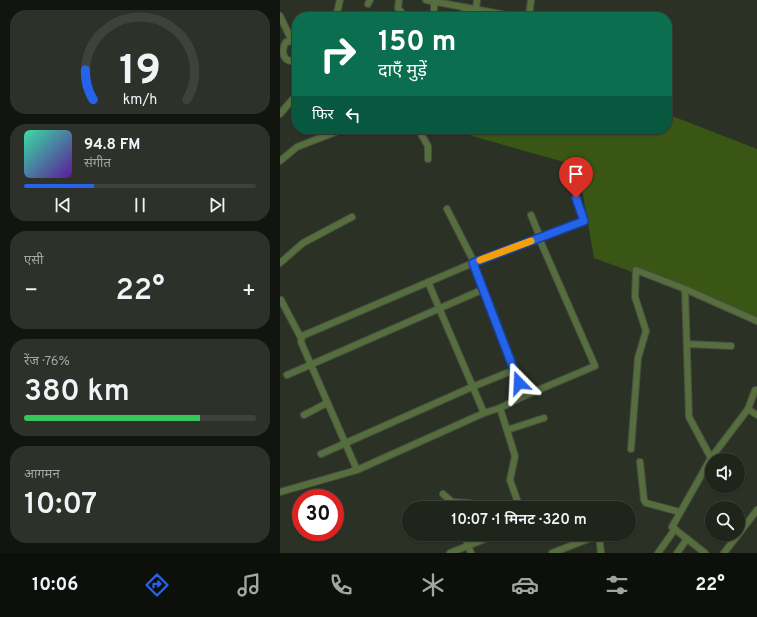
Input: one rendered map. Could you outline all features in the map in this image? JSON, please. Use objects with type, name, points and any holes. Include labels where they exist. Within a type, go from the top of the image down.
[{"type":"street","points":[[337,12],[340,0]]},
{"type":"street","points":[[399,0],[398,8],[402,12]]},
{"type":"street","points":[[476,9],[477,0]]},
{"type":"street","points":[[530,12],[531,0]]},
{"type":"street","points":[[432,12],[429,1],[488,12]]},
{"type":"street","points":[[464,7],[465,12]]},
{"type":"street","points":[[280,16],[292,38]]},
{"type":"street","points":[[292,42],[286,42],[283,44],[281,52],[284,59],[292,61]]},
{"type":"street","points":[[280,114],[292,100]]},
{"type":"street","points":[[280,161],[297,147],[330,134]]},
{"type":"street","points":[[421,134],[428,146],[428,159]]},
{"type":"street","points":[[301,338],[303,335],[473,262],[584,221],[576,198]]},
{"type":"street","points":[[446,209],[473,262],[524,396]]},
{"type":"street","points":[[280,492],[357,470],[594,366],[531,215]]},
{"type":"street","points":[[280,263],[300,245],[352,217]]},
{"type":"street","points":[[631,449],[638,358],[646,331],[636,300],[635,271],[637,270],[685,289],[757,321]]},
{"type":"street","points":[[428,282],[484,413]]},
{"type":"street","points":[[287,375],[484,289]]},
{"type":"street","points":[[685,289],[689,417],[708,453]]},
{"type":"street","points":[[281,300],[301,338],[301,342],[357,470]]},
{"type":"street","points":[[687,344],[731,346]]},
{"type":"street","points":[[321,454],[514,370]]},
{"type":"street","points":[[715,453],[748,409],[755,390],[757,390]]},
{"type":"street","points":[[304,415],[327,403]]},
{"type":"street","points":[[500,408],[515,456],[510,480],[518,501]]},
{"type":"street","points":[[748,409],[757,415]]},
{"type":"street","points":[[507,430],[544,418]]},
{"type":"street","points":[[640,462],[644,500],[646,503],[680,512]]},
{"type":"street","points":[[703,553],[672,527],[705,468]]},
{"type":"street","points":[[443,494],[449,501]]},
{"type":"street","points":[[724,553],[757,510]]},
{"type":"street","points":[[658,553],[675,529]]},
{"type":"street","points":[[682,553],[688,540]]},
{"type":"street","points":[[466,541],[471,553]]},
{"type":"street","points":[[468,546],[471,541]]},
{"type":"street","points":[[450,553],[480,541]]},
{"type":"street","points":[[552,553],[582,541]]},
{"type":"street","points":[[600,541],[601,553]]},
{"type":"green space","points":[[672,116],[757,149],[757,318],[594,258],[578,166],[468,134],[672,134]]},
{"type":"slow traffic","points":[[480,260],[531,241]]},
{"type":"route","points":[[519,383],[473,263],[584,221],[576,198]]}]
